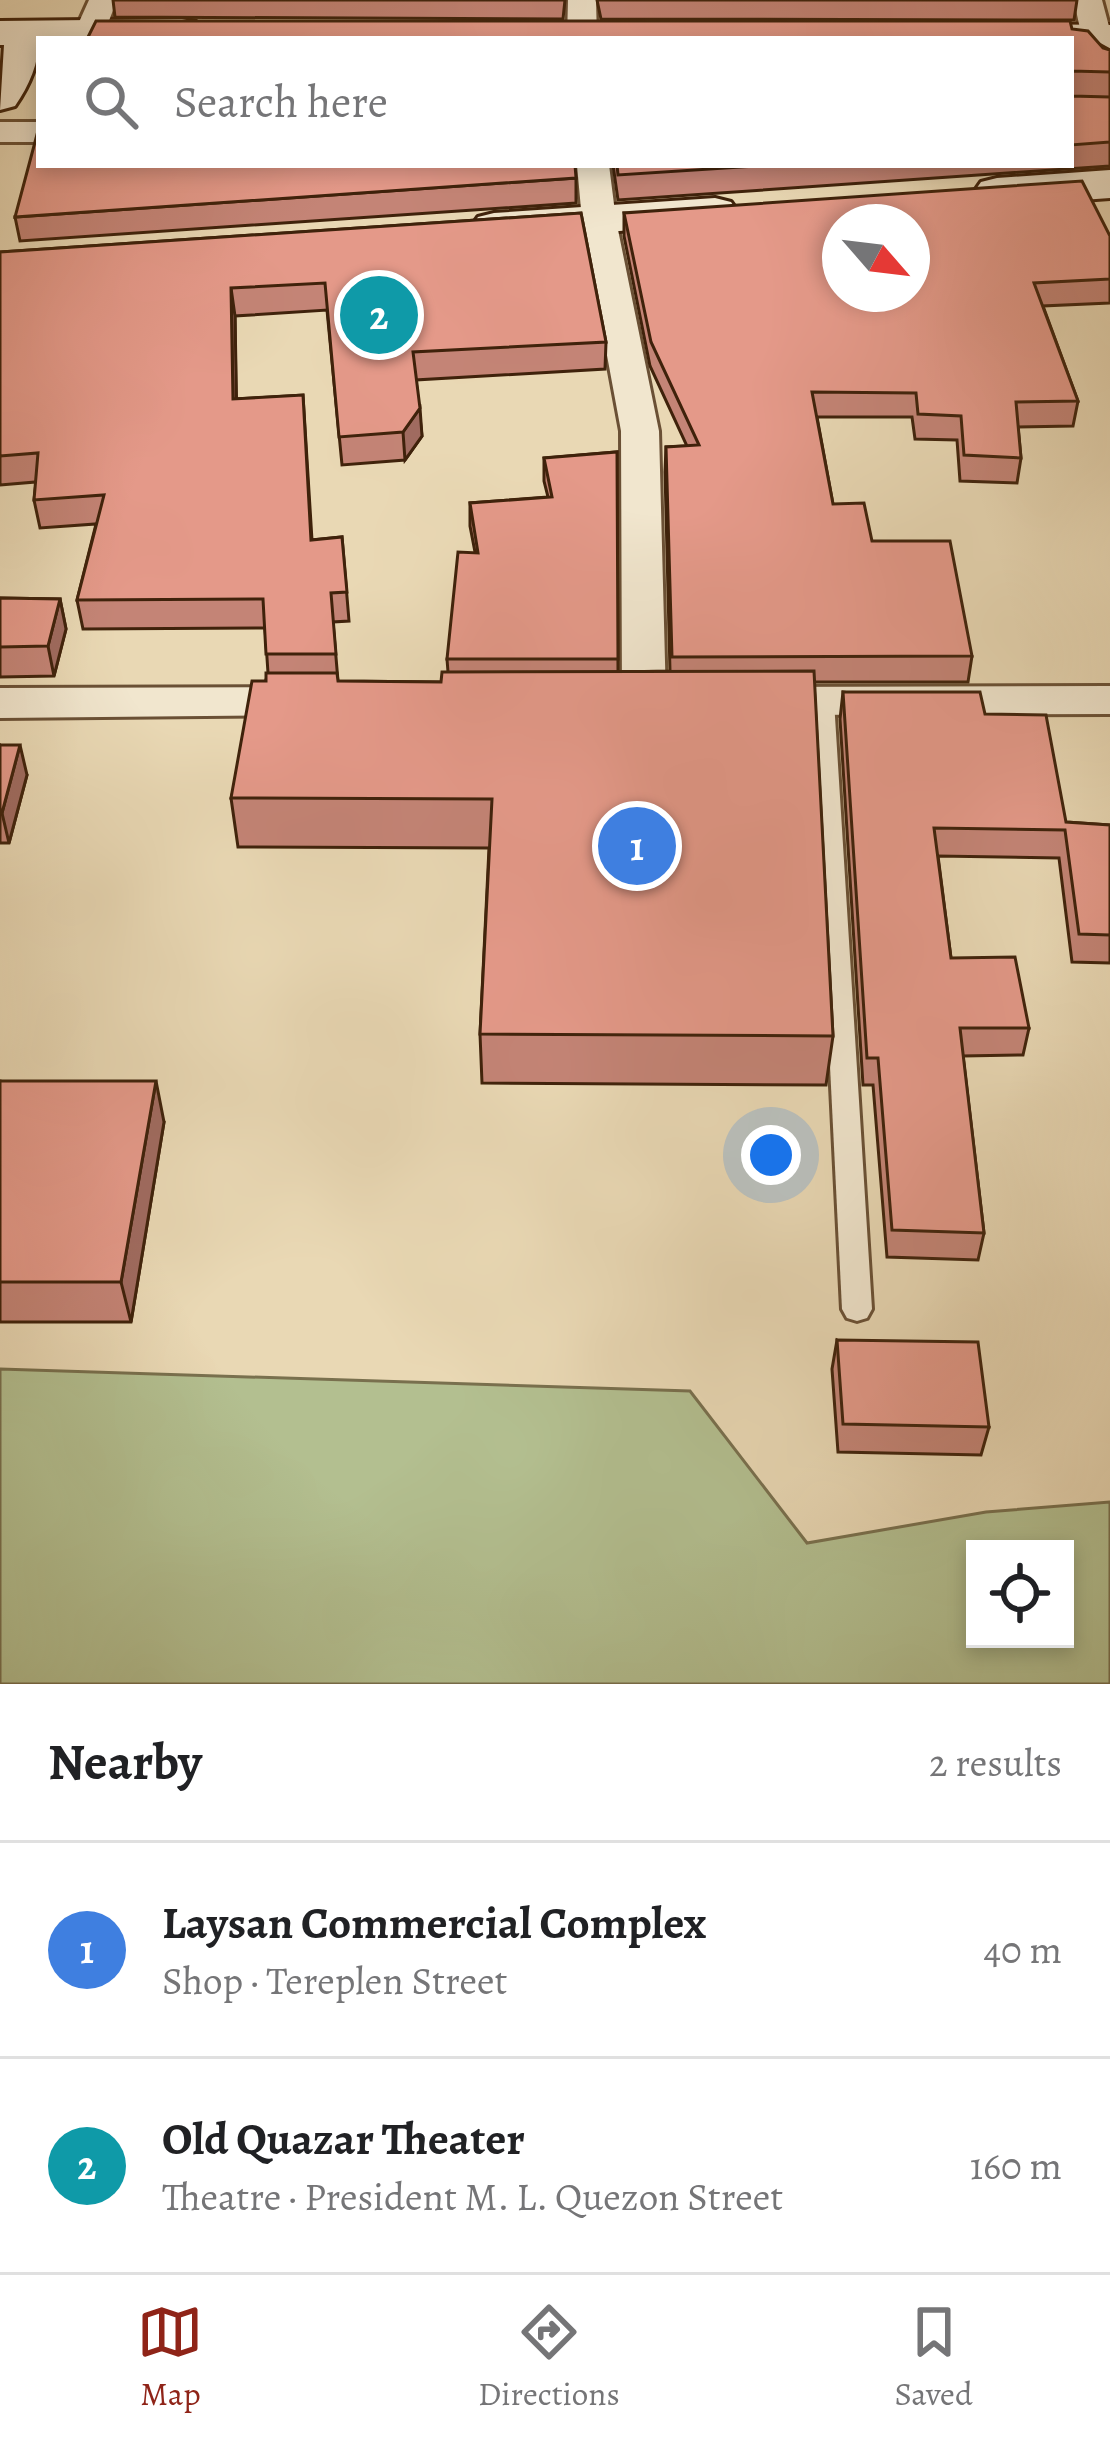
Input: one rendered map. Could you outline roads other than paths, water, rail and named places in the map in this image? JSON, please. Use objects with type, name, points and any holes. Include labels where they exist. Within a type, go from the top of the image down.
[{"type":"main road","points":[[0,97],[15,33],[96,15],[230,32]]},
{"type":"main road","points":[[535,34],[582,25],[628,35]]},
{"type":"main road","points":[[956,36],[1101,34]]},
{"type":"main road","points":[[947,196],[1110,184]]},
{"type":"main road","points":[[460,229],[761,208]]},
{"type":"street","points":[[0,132],[36,132]]},
{"type":"street","points":[[593,168],[682,700]]},
{"type":"street","points":[[597,700],[1110,700]]},
{"type":"street","points":[[0,703],[358,701]]},
{"type":"lane","points":[[823,701],[856,1309]]},
{"type":"place","name":"Old Quazar Theater","points":[[379,315]]},
{"type":"place","name":"Laysan Commercial Complex","points":[[637,846]]}]
